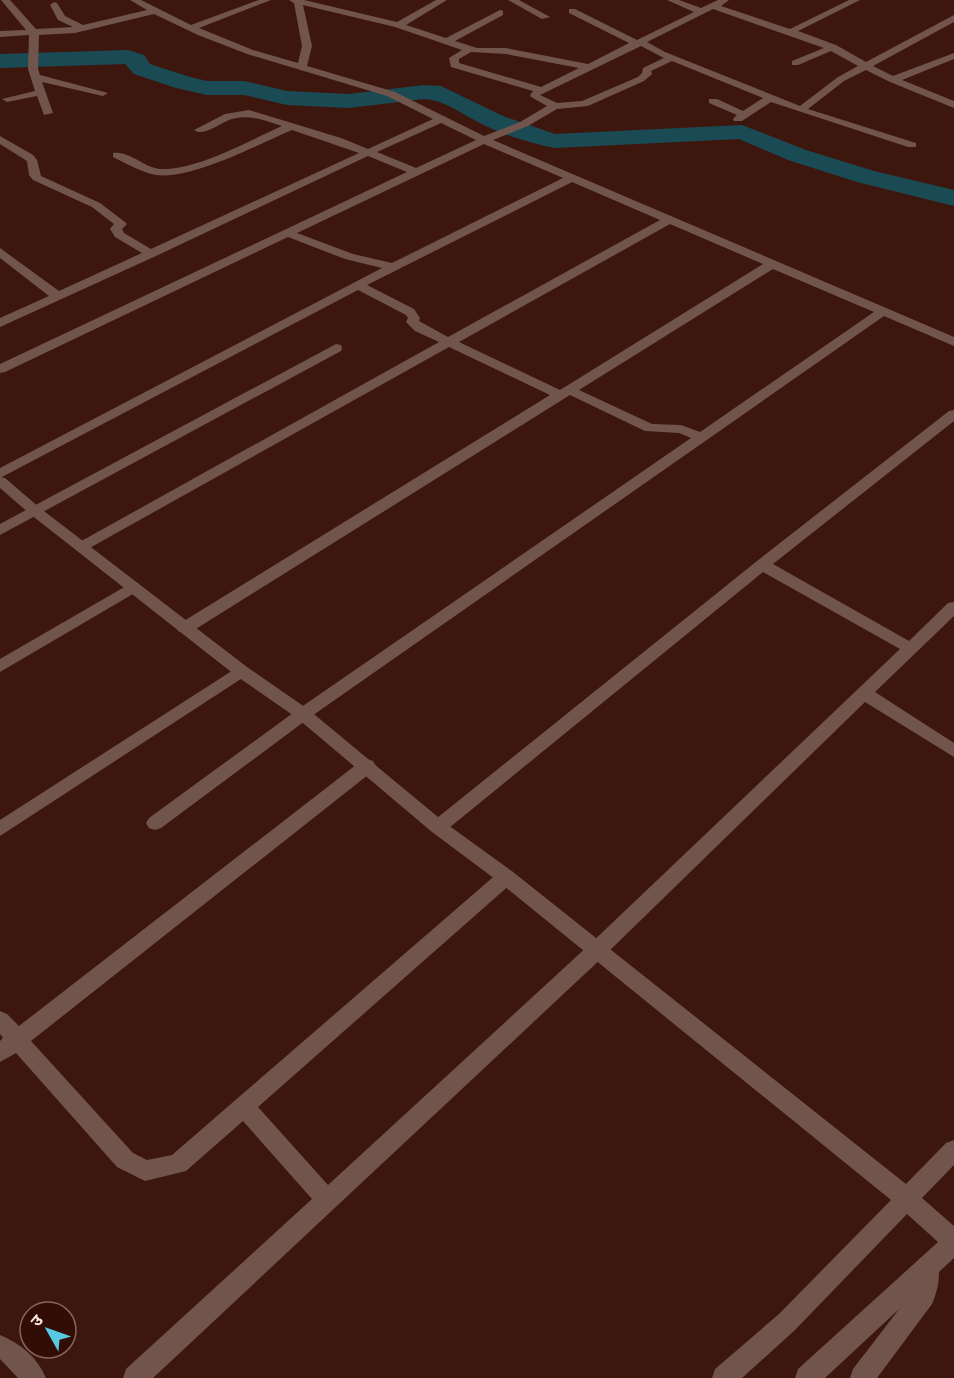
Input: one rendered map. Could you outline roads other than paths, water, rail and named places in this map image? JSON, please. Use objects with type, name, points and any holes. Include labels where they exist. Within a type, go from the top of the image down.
[{"type":"street","points":[[5,0],[34,33],[32,55],[34,73],[48,114]]},
{"type":"street","points":[[134,0],[191,28],[250,52],[391,94],[484,140],[954,342]]},
{"type":"street","points":[[191,28],[267,0]]},
{"type":"street","points":[[398,25],[444,0]]},
{"type":"street","points":[[512,0],[545,17]]},
{"type":"street","points":[[671,0],[701,11]]},
{"type":"street","points":[[555,106],[535,96],[542,90],[640,44],[724,0]]},
{"type":"street","points":[[790,32],[856,0]]},
{"type":"street","points":[[302,66],[307,46],[296,1],[398,25],[480,52],[506,51],[588,67]]},
{"type":"street","points":[[54,5],[61,18],[83,29]]},
{"type":"street","points":[[713,6],[832,47],[893,80],[953,104]]},
{"type":"street","points":[[0,34],[83,29],[154,11]]},
{"type":"street","points":[[572,12],[672,58],[770,98],[912,145]]},
{"type":"street","points":[[446,42],[500,13]]},
{"type":"street","points":[[801,110],[841,79],[954,18]]},
{"type":"street","points":[[795,63],[832,47]]},
{"type":"street","points":[[470,49],[454,58],[454,64],[542,90]]},
{"type":"street","points":[[893,80],[954,56]]},
{"type":"street","points":[[0,369],[484,140],[524,124],[555,106],[584,104],[641,79],[647,74],[646,70],[672,58]]},
{"type":"street","points":[[34,73],[104,93]]},
{"type":"street","points":[[4,95],[40,93]]},
{"type":"street","points":[[4,95],[16,108]]},
{"type":"street","points":[[713,102],[741,117],[770,98]]},
{"type":"street","points":[[199,130],[238,113],[249,113],[337,140],[416,172]]},
{"type":"street","points":[[0,323],[440,119]]},
{"type":"street","points":[[117,155],[153,171],[170,172],[224,155],[292,126]]},
{"type":"street","points":[[0,139],[30,157],[34,175],[37,178],[96,206],[121,224],[116,229],[119,235],[152,254]]},
{"type":"street","points":[[0,474],[393,267],[572,178]]},
{"type":"street","points":[[81,547],[670,219]]},
{"type":"street","points":[[287,233],[348,257],[393,267]]},
{"type":"street","points":[[0,252],[57,296]]},
{"type":"street","points":[[185,628],[772,264]]},
{"type":"street","points":[[359,286],[410,312],[415,325],[565,393],[650,428],[681,429],[702,437]]},
{"type":"street","points":[[155,823],[303,714],[882,312]]},
{"type":"street","points":[[0,530],[336,348]]},
{"type":"street","points":[[438,827],[762,565],[954,414]]},
{"type":"street","points":[[0,481],[35,512],[241,672],[303,714],[368,766],[438,827],[506,878],[906,1198],[954,1242],[807,1378]]},
{"type":"street","points":[[762,565],[910,648]]},
{"type":"street","points":[[0,666],[133,587]]},
{"type":"street","points":[[135,1378],[596,951],[954,607]]},
{"type":"street","points":[[0,829],[241,672]]},
{"type":"street","points":[[864,693],[954,751]]},
{"type":"street","points":[[0,1053],[368,766]]},
{"type":"street","points":[[0,1020],[125,1160],[145,1171],[178,1164],[506,878]]},
{"type":"street","points":[[243,1106],[327,1200]]},
{"type":"street","points":[[724,1378],[787,1322],[954,1150]]},
{"type":"street","points":[[862,1378],[924,1296],[928,1266]]},
{"type":"street","points":[[0,1347],[13,1353],[34,1378]]},
{"type":"waterway","points":[[0,61],[128,57],[136,60],[137,65],[142,69],[184,83],[207,88],[244,88],[287,98],[349,101],[424,92],[441,93],[494,121],[555,141],[742,132],[797,155],[866,177],[954,198]]}]
